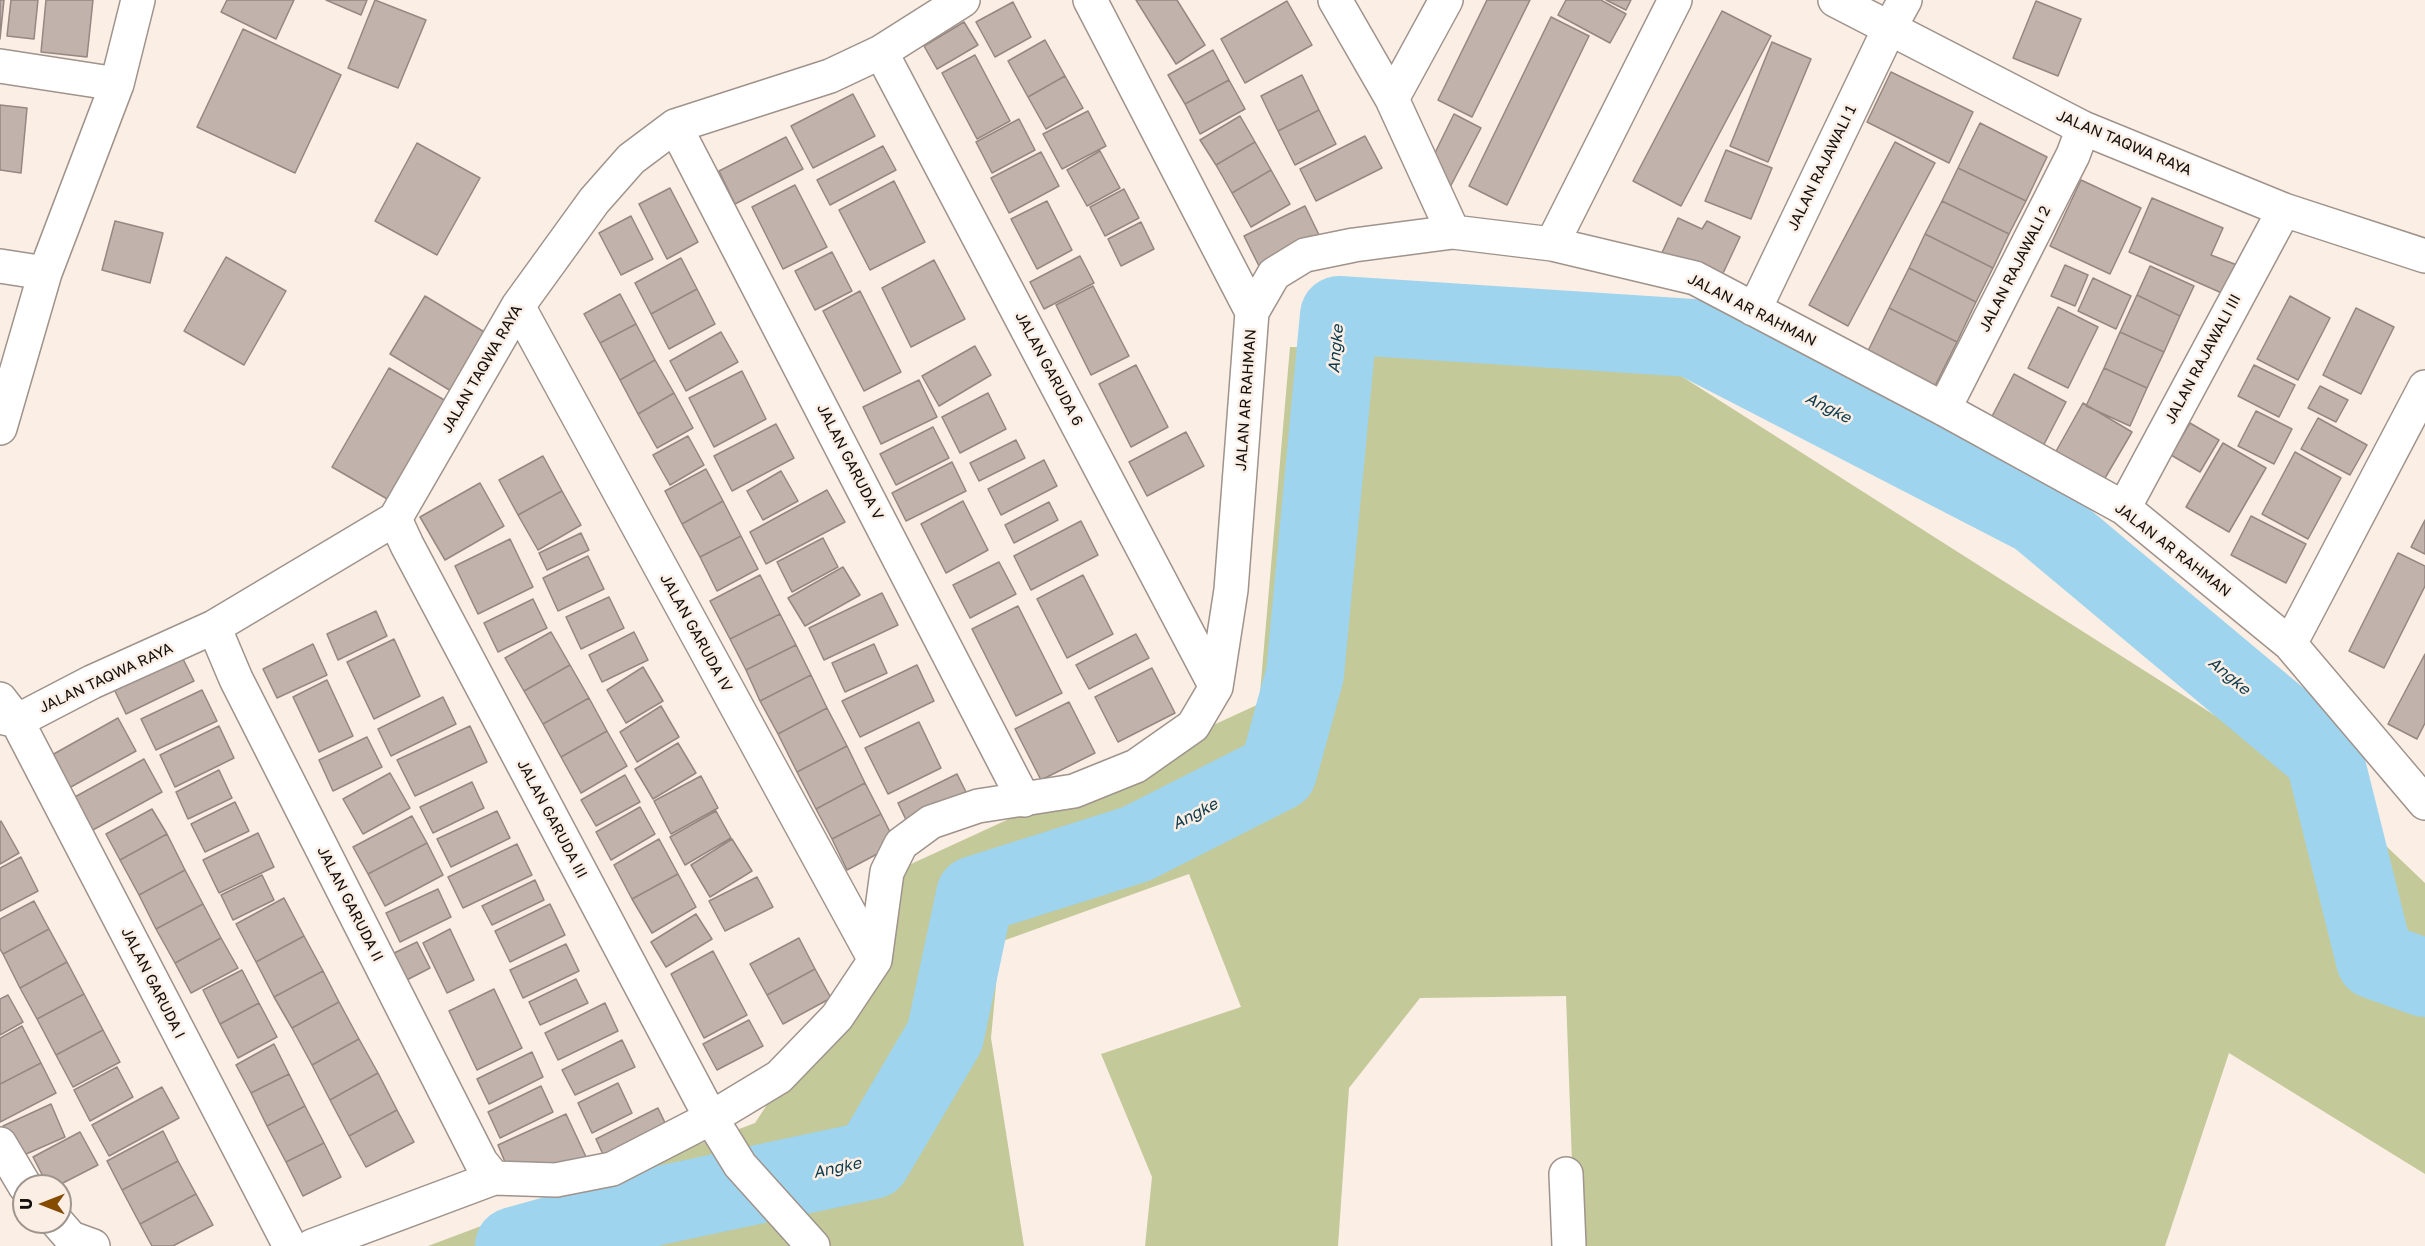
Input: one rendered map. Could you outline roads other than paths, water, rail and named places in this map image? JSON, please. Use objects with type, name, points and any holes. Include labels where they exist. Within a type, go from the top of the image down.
[{"type":"street","points":[[0,428],[45,273],[117,84],[138,0]]},
{"type":"street","name":"JALAN TAQWA RAYA","points":[[6,712],[93,682],[214,627],[395,519],[518,306],[594,201],[631,159],[675,126],[830,76],[880,52],[963,0]]},
{"type":"street","points":[[1090,0],[1252,312]]},
{"type":"street","points":[[1335,0],[1392,99],[1453,232]]},
{"type":"street","points":[[1392,99],[1446,0]]},
{"type":"street","points":[[1552,244],[1675,0]]},
{"type":"street","name":"JALAN TAQWA RAYA","points":[[1835,0],[1898,14],[2083,128],[2284,210],[2425,256]]},
{"type":"street","name":"JALAN RAJAWALI 1","points":[[1753,309],[1898,14]]},
{"type":"street","name":"JALAN GARUDA 6","points":[[880,52],[1216,687]]},
{"type":"street","points":[[0,66],[117,84]]},
{"type":"street","name":"JALAN GARUDA V","points":[[675,126],[1024,800]]},
{"type":"street","name":"JALAN RAJAWALI 2","points":[[1944,409],[2073,155],[2083,128]]},
{"type":"street","name":"JALAN RAJAWALI III","points":[[2124,508],[2284,210]]},
{"type":"street","name":"JALAN AR RAHMAN","points":[[494,1178],[556,1180],[612,1169],[711,1119],[779,1077],[837,1017],[875,960],[887,872],[901,844],[931,822],[978,806],[1074,791],[1136,766],[1192,726],[1216,687],[1231,590],[1252,312],[1274,274],[1305,255],[1354,244],[1453,232],[1552,244],[1695,278],[1944,409],[2124,508],[2290,644],[2425,803]]},
{"type":"street","points":[[0,266],[45,273]]},
{"type":"street","name":"JALAN GARUDA IV","points":[[518,306],[875,960]]},
{"type":"street","points":[[2290,644],[2425,387]]},
{"type":"street","name":"JALAN GARUDA III","points":[[395,519],[711,1119],[740,1165],[811,1244]]},
{"type":"street","name":"JALAN GARUDA II","points":[[214,627],[241,690],[482,1162],[494,1178]]},
{"type":"street","name":"JALAN GARUDA I","points":[[6,712],[290,1246]]},
{"type":"street","points":[[0,1144],[18,1174]]},
{"type":"street","points":[[1566,1174],[1569,1246]]},
{"type":"street","points":[[312,1246],[494,1178]]},
{"type":"street","points":[[68,1234],[71,1238],[93,1246]]},
{"type":"waterway","name":"Angke","points":[[514,1246],[657,1206],[872,1160],[945,1036],[975,895],[1136,844],[1278,772],[1305,674],[1339,315],[1692,338],[2037,516],[2324,756],[2375,960],[2425,978]]}]
